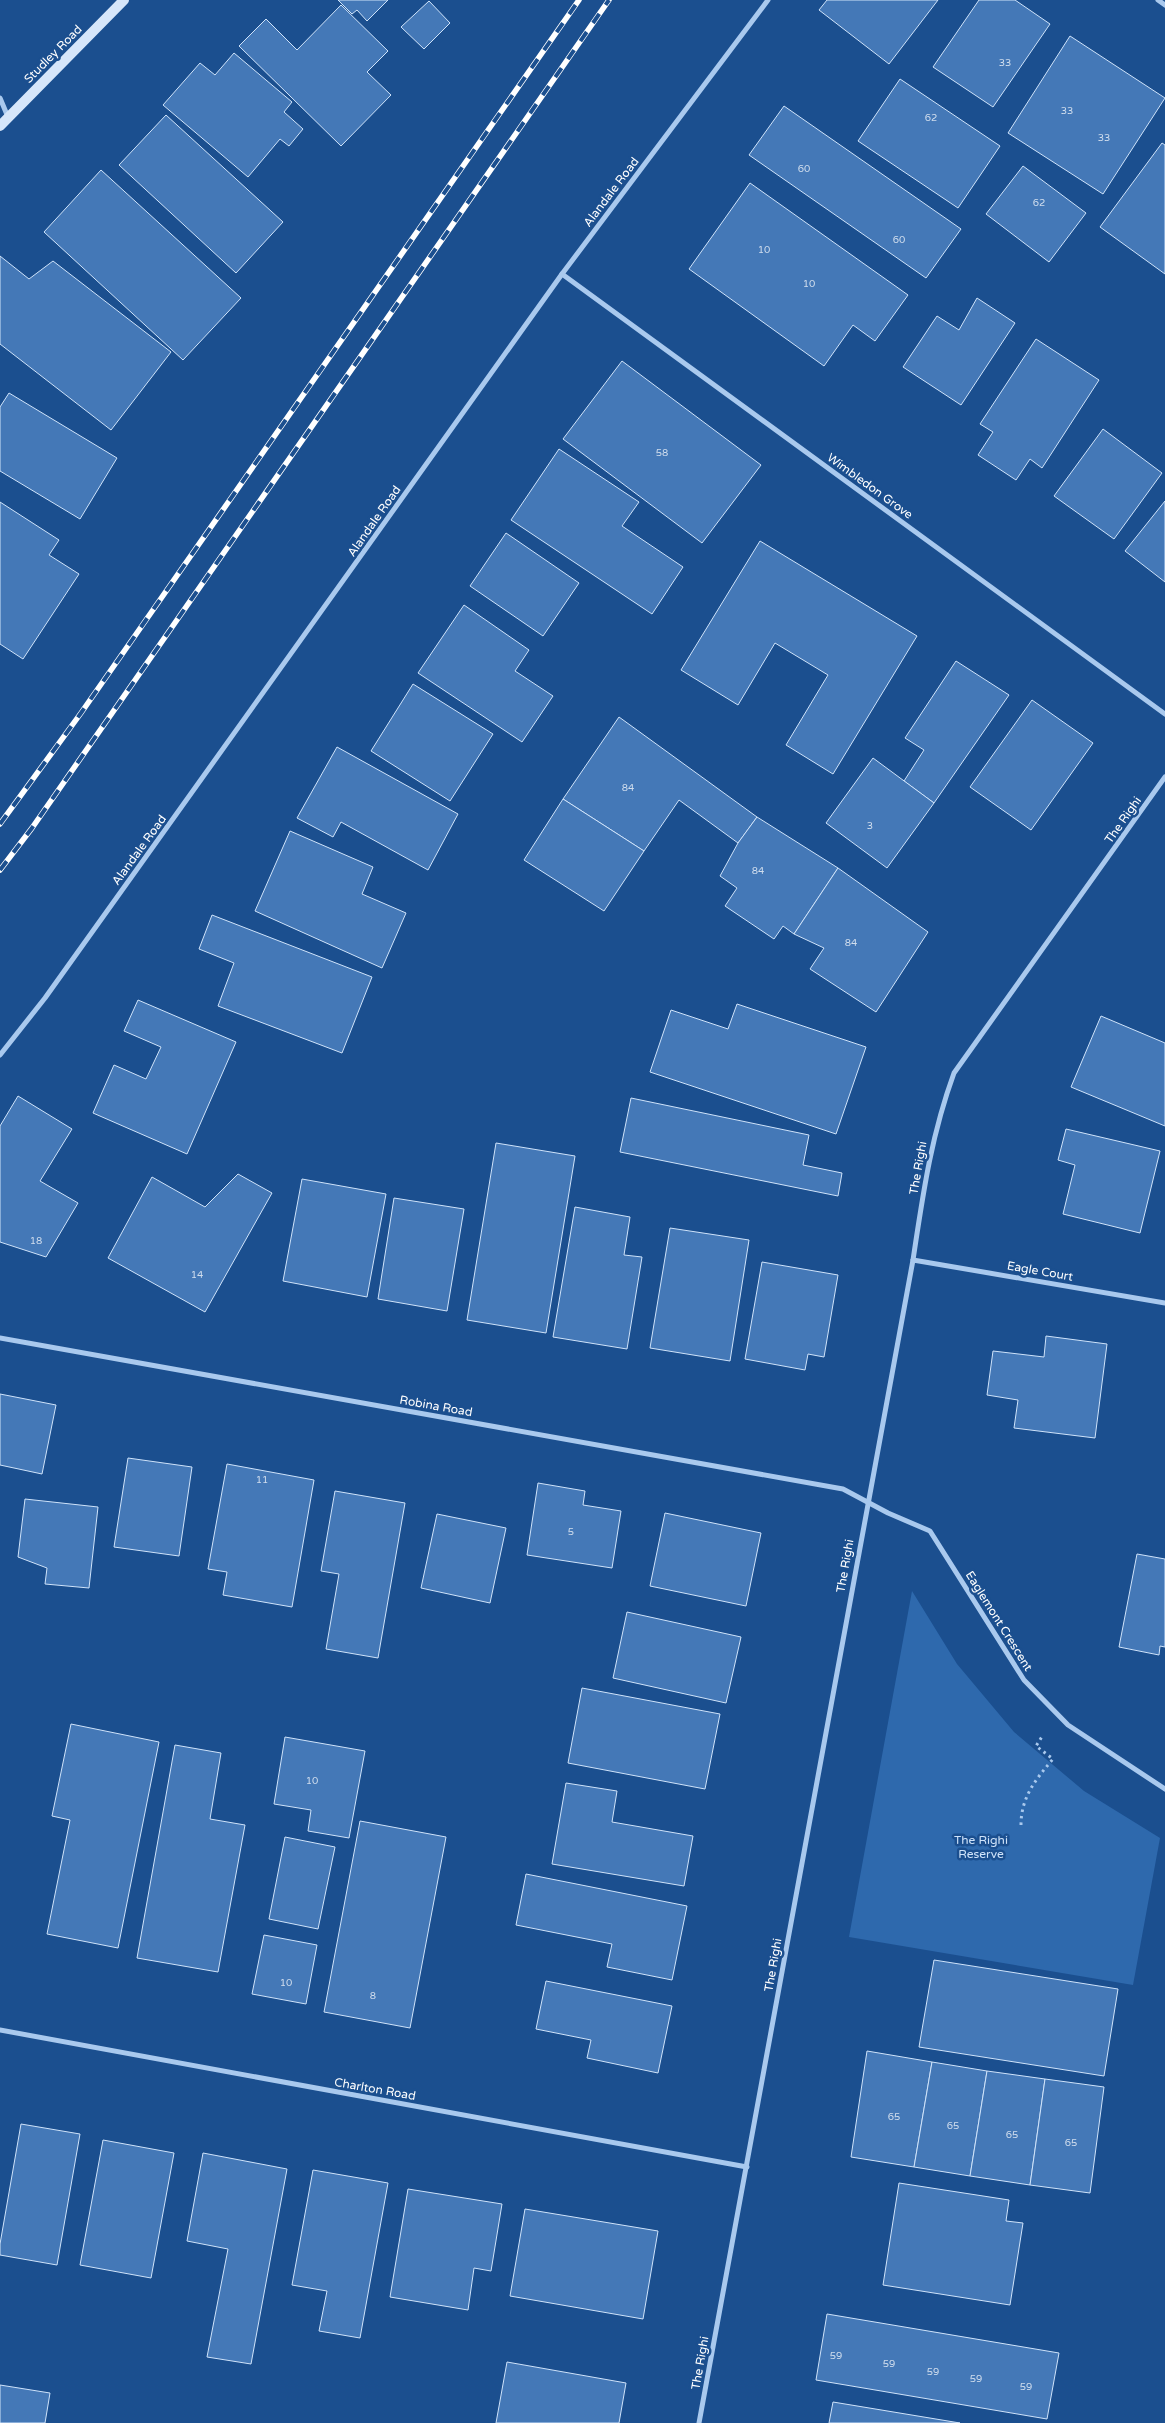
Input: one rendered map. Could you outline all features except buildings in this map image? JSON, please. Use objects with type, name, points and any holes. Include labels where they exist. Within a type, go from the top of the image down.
[{"type":"street","name":"Studley Road","points":[[0,126],[124,0]]},
{"type":"street","name":"Alandale Road","points":[[0,1055],[45,998],[562,274],[768,0]]},
{"type":"street","points":[[1158,0],[1165,5]]},
{"type":"street","points":[[0,98],[9,117]]},
{"type":"street","name":"Wimbledon Grove","points":[[562,274],[1165,714]]},
{"type":"street","name":"The Righi","points":[[699,2423],[913,1260],[930,1151],[941,1109],[954,1073],[1165,778]]},
{"type":"street","name":"Eagle Court","points":[[913,1260],[1165,1303]]},
{"type":"street","name":"Robina Road","points":[[0,1338],[843,1489],[867,1502]]},
{"type":"street","name":"Eaglemont Crescent","points":[[867,1502],[930,1531],[1024,1680],[1068,1726],[1165,1789]]},
{"type":"street","name":"Charlton Road","points":[[0,2030],[747,2167]]},
{"type":"path","points":[[1021,1825],[1021,1811],[1031,1786],[1053,1759],[1036,1746],[1045,1732]]},
{"type":"green space","name":"The Righi Reserve","points":[[912,1591],[957,1664],[1014,1732],[1084,1791],[1160,1838],[1133,1985],[849,1937]]},
{"type":"railway","points":[[0,824],[81,713],[579,0]]},
{"type":"railway","points":[[0,870],[32,828],[609,0]]}]
